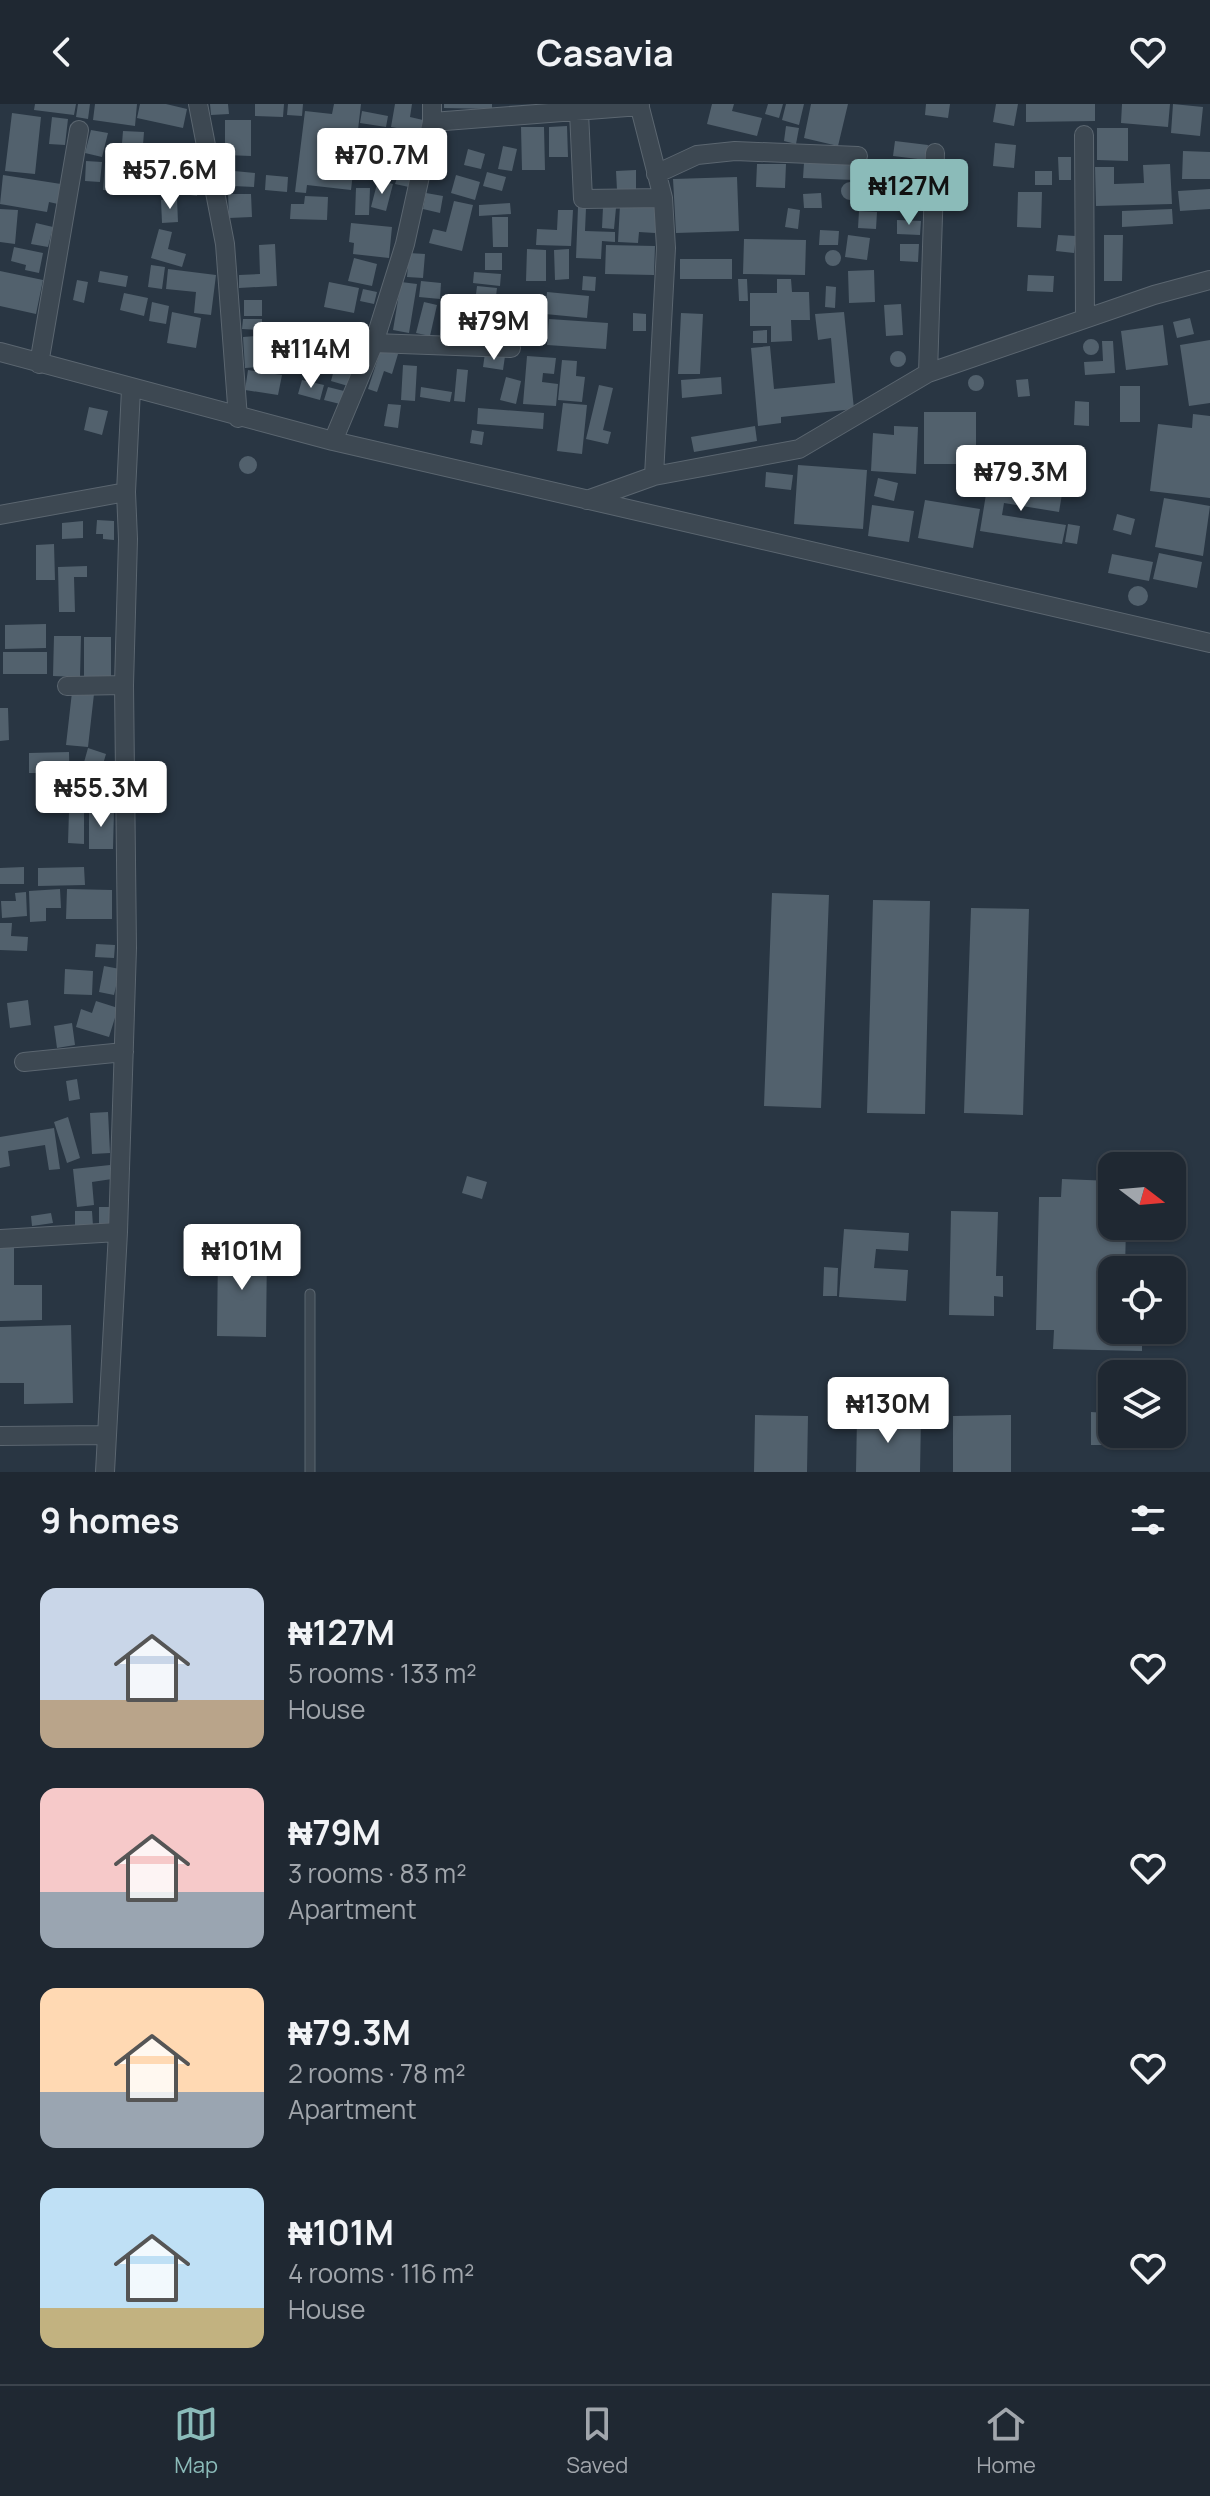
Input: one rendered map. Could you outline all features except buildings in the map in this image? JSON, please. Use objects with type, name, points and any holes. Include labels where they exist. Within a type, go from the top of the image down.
[{"type":"street","points":[[198,104],[225,244],[238,418]]},
{"type":"street","points":[[333,441],[374,343],[405,244],[432,113],[579,112],[640,105],[663,198],[666,248],[654,476]]},
{"type":"street","points":[[579,112],[583,199],[663,198]]},
{"type":"street","points":[[39,364],[79,130]]},
{"type":"street","points":[[1084,135],[1085,318]]},
{"type":"street","points":[[656,174],[697,155],[735,151],[858,156]]},
{"type":"street","points":[[928,373],[935,153]]},
{"type":"street","points":[[587,501],[654,476],[799,449],[928,373],[1154,295],[1210,280]]},
{"type":"street","points":[[374,343],[511,348]]},
{"type":"street","points":[[0,352],[238,418],[587,501],[1210,643],[1210,632]]},
{"type":"street","points":[[105,1472],[124,1052],[128,858],[124,685],[126,492],[131,389]]},
{"type":"street","points":[[0,515],[126,492]]},
{"type":"street","points":[[67,686],[124,685]]},
{"type":"street","points":[[24,1062],[124,1052]]},
{"type":"street","points":[[0,1239],[118,1232]]},
{"type":"street","points":[[0,1436],[106,1435]]},
{"type":"lane","points":[[310,1294],[310,1472]]}]
